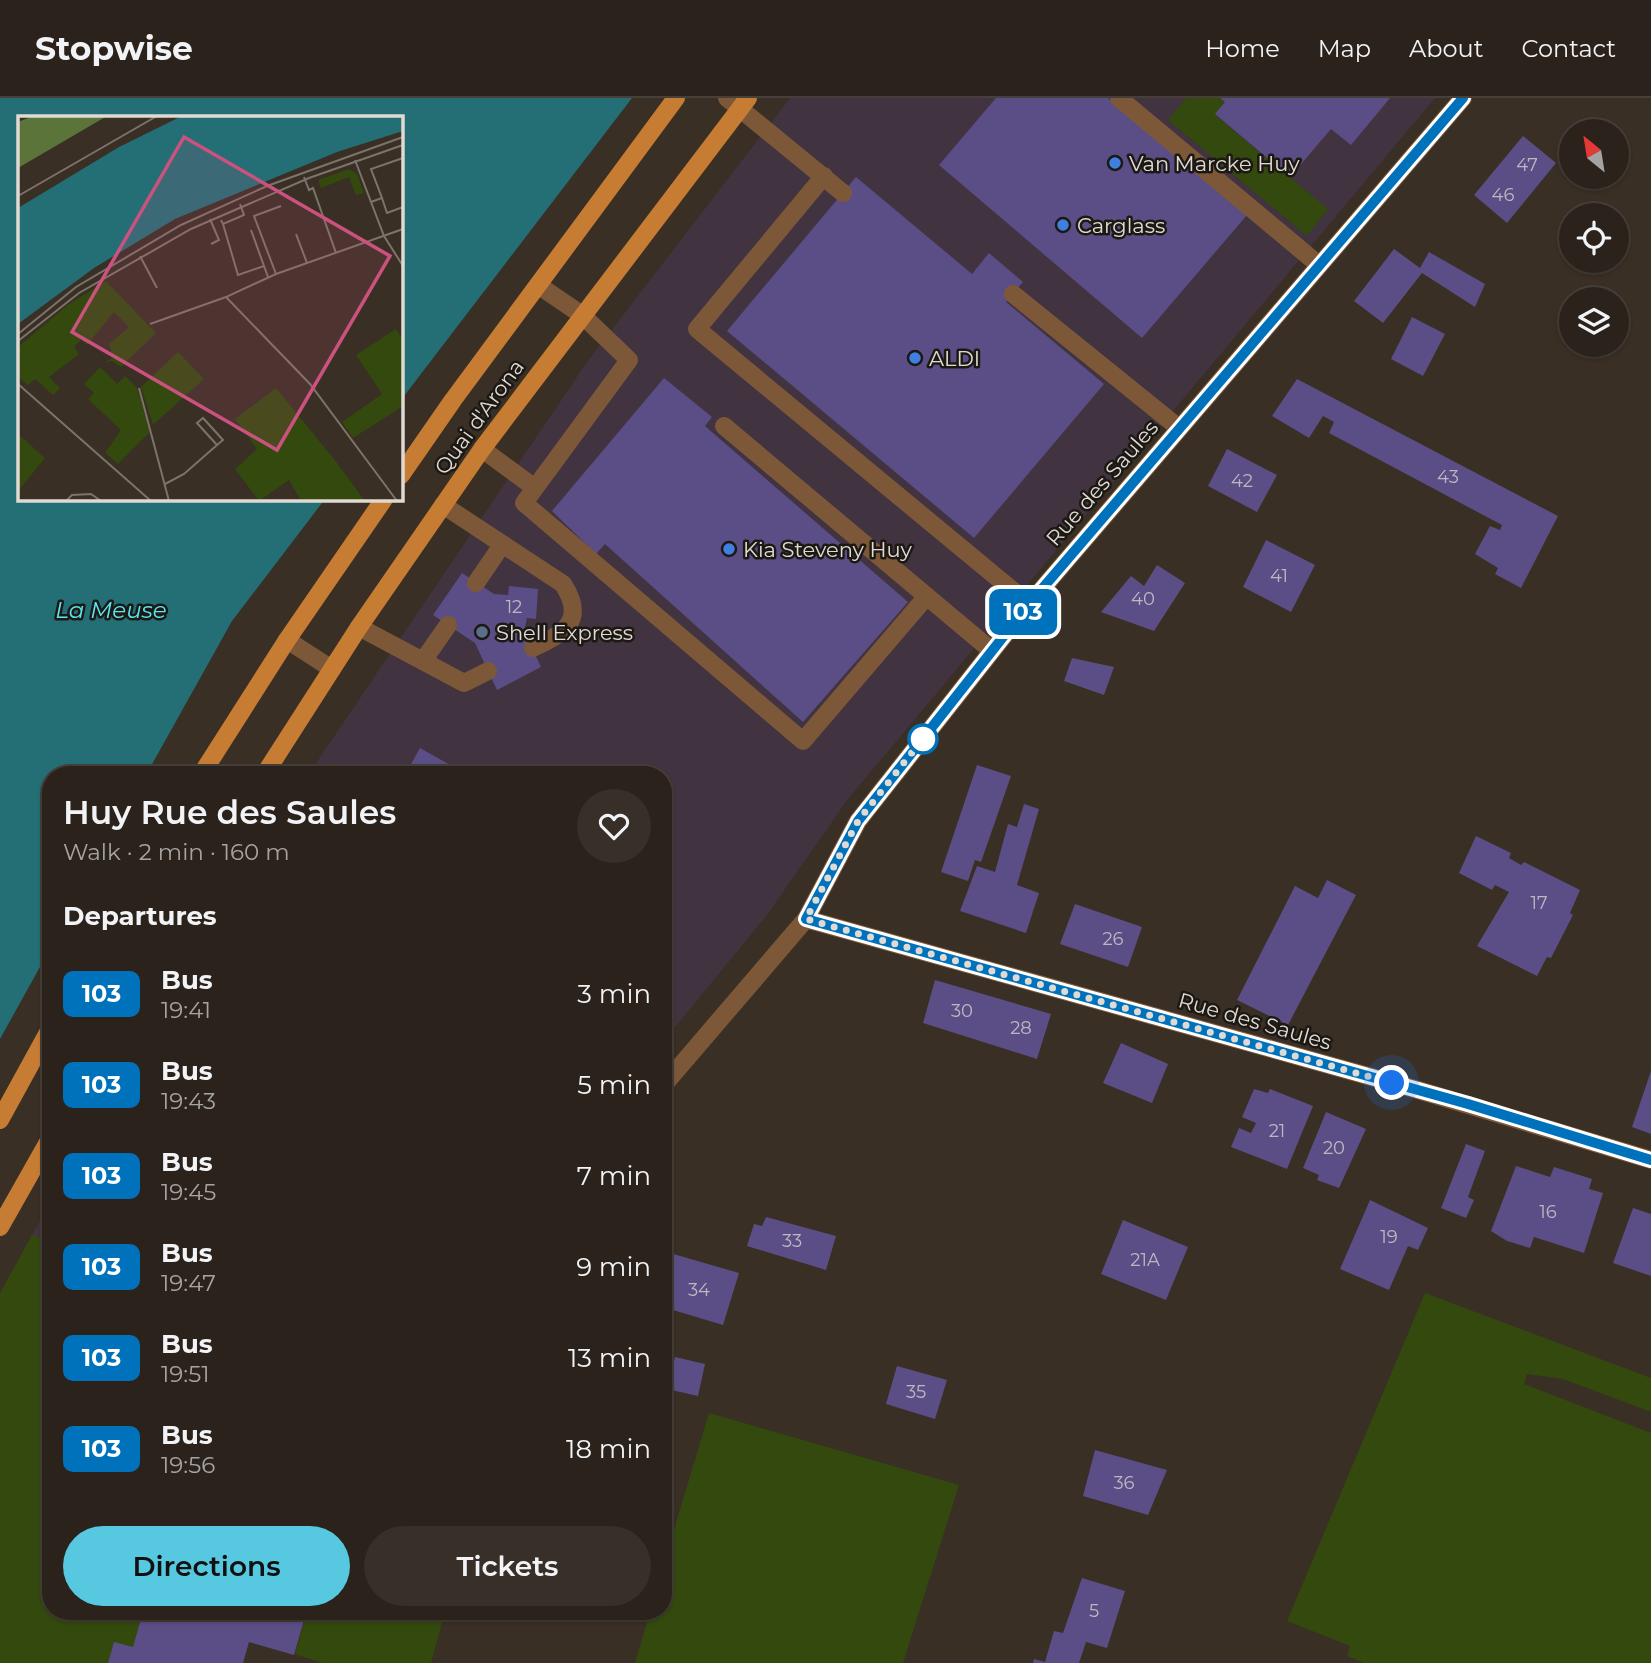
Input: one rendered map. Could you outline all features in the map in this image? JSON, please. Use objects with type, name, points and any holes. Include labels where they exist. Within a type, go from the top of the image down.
[{"type":"main road","name":"Quai d'Arona","points":[[402,474],[676,98]]},
{"type":"main road","name":"Quai d'Arona","points":[[270,766],[359,627],[482,449],[738,101]]},
{"type":"main road","points":[[207,766],[287,640],[383,500]]},
{"type":"main road","points":[[0,1120],[42,1043]]},
{"type":"main road","points":[[0,1227],[42,1153]]},
{"type":"street","points":[[1119,98],[1319,265]]},
{"type":"street","name":"Rue des Saules","points":[[672,1075],[806,919],[858,821],[1029,604],[1462,98]]},
{"type":"street","points":[[738,101],[843,192]]},
{"type":"street","points":[[824,176],[697,329],[1029,604]]},
{"type":"street","points":[[538,285],[582,315],[629,360],[524,503],[803,741],[928,597]]},
{"type":"street","points":[[1013,294],[1179,428]]},
{"type":"street","points":[[724,426],[992,651]]},
{"type":"street","points":[[482,449],[536,488]]},
{"type":"street","points":[[443,505],[563,584],[572,598],[574,613],[570,625],[558,636],[533,648]]},
{"type":"street","points":[[476,583],[502,545]]},
{"type":"street","points":[[424,661],[448,625]]},
{"type":"street","points":[[359,627],[464,683],[488,671]]},
{"type":"street","points":[[287,640],[332,668]]},
{"type":"street","name":"Rue des Saules","points":[[806,919],[1468,1104],[1651,1160]]},
{"type":"shaded area","points":[[790,98],[1435,98],[848,799],[767,915],[672,1031],[672,766],[314,766],[587,362]]},
{"type":"shaded area","points":[[42,1217],[42,1238],[32,1235]]},
{"type":"green space","points":[[1186,98],[1220,98],[1225,102],[1215,115],[1328,209],[1307,236],[1168,120]]},
{"type":"green space","points":[[32,1235],[42,1238],[42,1620],[146,1620],[135,1658],[147,1663],[0,1663],[0,1293]]},
{"type":"green space","points":[[1425,1293],[1651,1378],[1651,1412],[1563,1379],[1527,1374],[1524,1384],[1651,1433],[1651,1663],[1364,1663],[1347,1656],[1350,1646],[1287,1621]]},
{"type":"green space","points":[[709,1413],[959,1485],[903,1663],[635,1663],[648,1620],[672,1620],[672,1536]]},
{"type":"green space","points":[[304,1620],[443,1620],[431,1663],[322,1663],[295,1654]]},
{"type":"water","name":"La Meuse","points":[[0,98],[632,98],[402,399],[402,116],[18,116],[18,500],[324,500],[232,621],[151,766],[42,766],[42,963],[0,1039]]},
{"type":"building","points":[[996,98],[1108,98],[1247,215],[1142,338],[939,165]]},
{"type":"building","points":[[1220,98],[1390,98],[1351,145],[1331,129],[1290,177],[1215,114],[1225,102]]},
{"type":"building","points":[[1523,136],[1556,163],[1507,223],[1474,195]]},
{"type":"building","name":"ALDI","points":[[856,177],[972,274],[989,253],[1023,282],[1006,302],[1104,384],[974,538],[727,331]]},
{"type":"building","points":[[1394,249],[1420,268],[1429,252],[1485,284],[1475,307],[1422,273],[1383,323],[1354,301]]},
{"type":"building","points":[[1412,317],[1445,334],[1423,376],[1391,359]]},
{"type":"building","name":"Kia Steveny Huy","points":[[664,378],[712,417],[705,426],[908,602],[803,722],[605,544],[596,554],[552,511]]},
{"type":"building","points":[[1297,379],[1558,516],[1521,588],[1495,574],[1498,568],[1475,554],[1490,526],[1500,530],[1502,525],[1329,433],[1334,422],[1323,416],[1309,438],[1272,416]]},
{"type":"building","points":[[1227,449],[1277,475],[1257,512],[1208,486]]},
{"type":"building","points":[[1266,540],[1315,565],[1291,612],[1243,587]]},
{"type":"building","points":[[1157,565],[1185,583],[1154,631],[1101,612],[1131,576],[1144,586]]},
{"type":"building","points":[[462,573],[494,594],[508,595],[509,586],[538,589],[536,619],[527,618],[524,631],[541,667],[497,690],[475,643],[433,615]]},
{"type":"building","points":[[1072,658],[1114,667],[1104,695],[1064,681]]},
{"type":"building","points":[[420,748],[452,766],[410,766]]},
{"type":"building","points":[[977,765],[1011,776],[981,862],[975,860],[968,881],[941,872]]},
{"type":"building","points":[[1024,804],[1039,809],[1017,885],[1039,893],[1026,933],[960,911],[977,866],[995,872],[1008,824],[1017,827]]},
{"type":"building","points":[[1476,836],[1511,853],[1509,858],[1521,865],[1524,862],[1580,890],[1570,913],[1573,915],[1551,958],[1547,957],[1537,976],[1477,946],[1509,892],[1495,885],[1492,890],[1459,873]]},
{"type":"building","points":[[1327,880],[1356,895],[1288,1025],[1237,1000],[1295,886],[1318,898]]},
{"type":"building","points":[[1075,904],[1142,927],[1128,967],[1060,944]]},
{"type":"building","points":[[935,980],[1051,1014],[1037,1059],[923,1023]]},
{"type":"building","points":[[1121,1043],[1168,1064],[1152,1103],[1103,1083]]},
{"type":"building","points":[[1651,1071],[1651,1134],[1632,1127]]},
{"type":"building","points":[[1254,1089],[1268,1093],[1270,1089],[1313,1106],[1287,1169],[1231,1147],[1239,1128],[1251,1133],[1256,1123],[1242,1117]]},
{"type":"building","points":[[1326,1112],[1366,1129],[1339,1188],[1317,1180],[1319,1175],[1303,1168]]},
{"type":"building","points":[[1466,1144],[1485,1151],[1468,1197],[1474,1200],[1466,1218],[1441,1208]]},
{"type":"building","points":[[1516,1166],[1550,1177],[1554,1167],[1592,1179],[1589,1189],[1603,1193],[1584,1253],[1534,1237],[1530,1248],[1507,1241],[1491,1231]]},
{"type":"building","points":[[1370,1200],[1428,1228],[1418,1250],[1408,1246],[1389,1290],[1340,1269]]},
{"type":"building","points":[[1633,1208],[1651,1214],[1651,1276],[1613,1263]]},
{"type":"building","points":[[766,1217],[836,1236],[826,1270],[747,1246],[754,1224],[762,1226]]},
{"type":"building","points":[[1123,1220],[1188,1247],[1166,1300],[1101,1274]]},
{"type":"building","points":[[672,1254],[739,1273],[723,1325],[672,1310]]},
{"type":"building","points":[[675,1357],[705,1364],[698,1396],[672,1390]]},
{"type":"building","points":[[897,1366],[947,1380],[935,1419],[886,1404]]},
{"type":"building","points":[[1095,1450],[1167,1470],[1148,1515],[1083,1496]]},
{"type":"building","points":[[1082,1578],[1125,1591],[1107,1648],[1086,1642],[1079,1663],[1033,1663],[1034,1659],[1045,1662],[1054,1631],[1063,1633]]},
{"type":"building","points":[[141,1620],[304,1620],[294,1655],[249,1642],[243,1663],[108,1663],[114,1642],[133,1647]]},
{"type":"bus line","name":"103","points":[[1463,98],[1029,604],[858,821],[806,919],[1468,1104],[1651,1160]]},
{"type":"place","name":"Van Marcke Huy","points":[[1115,163]]},
{"type":"place","name":"Carglass","points":[[1063,225]]},
{"type":"place","name":"ALDI","points":[[915,358]]},
{"type":"place","name":"Kia Steveny Huy","points":[[729,549]]},
{"type":"place","name":"Shell Express","points":[[482,632]]},
{"type":"route","points":[[923,739],[925,736],[858,821],[806,919],[1392,1083]]}]
